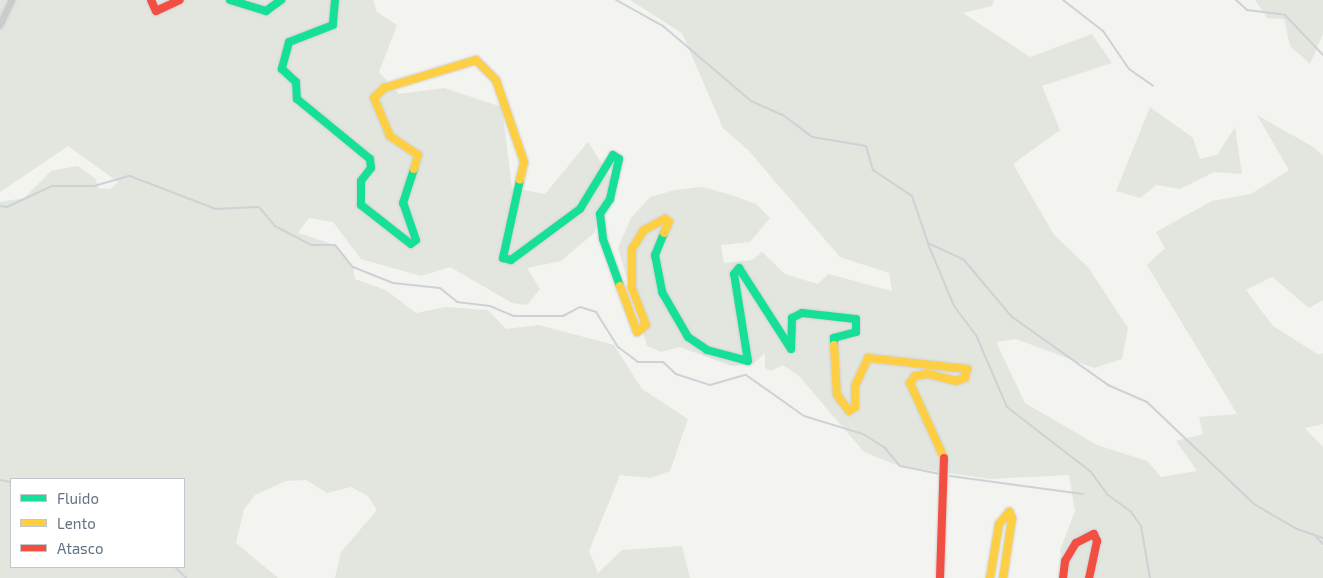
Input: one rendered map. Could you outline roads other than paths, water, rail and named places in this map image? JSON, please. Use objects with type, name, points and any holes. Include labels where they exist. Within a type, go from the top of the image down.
[{"type":"street","points":[[0,26],[12,0]]},
{"type":"street","points":[[151,0],[156,11],[180,0]]},
{"type":"street","points":[[230,0],[266,11],[281,0]]},
{"type":"street","points":[[335,0],[333,25],[288,42],[282,69],[296,82],[297,99],[370,159],[371,168],[361,181],[361,206],[411,244],[416,240],[403,204],[418,155],[390,136],[374,98],[384,88],[476,60],[496,80],[524,162],[503,258],[511,260],[544,239],[580,210],[613,155],[619,159],[610,199],[600,214],[603,239],[637,332],[646,326],[632,288],[632,249],[644,230],[665,219],[669,222],[655,254],[662,292],[688,337],[707,350],[748,361],[734,274],[739,268],[791,350],[792,318],[802,314],[856,319],[856,332],[834,338],[837,395],[849,411],[855,407],[855,386],[868,358],[967,369],[965,378],[956,381],[926,374],[914,376],[910,383],[947,465],[940,578]]},
{"type":"street","points":[[990,578],[991,553],[1000,524],[1008,512],[1012,518],[1003,578]]},
{"type":"street","points":[[1063,578],[1065,561],[1076,543],[1094,534],[1097,540],[1089,578]]},
{"type":"waterway","points":[[616,0],[663,26],[751,101],[783,115],[812,137],[866,146],[873,170],[912,196],[928,243],[964,260],[1012,317],[1108,385],[1147,402],[1254,504],[1297,529],[1323,538]]},
{"type":"waterway","points":[[1063,0],[1103,31],[1129,69],[1153,86]]},
{"type":"waterway","points":[[1236,0],[1247,10],[1285,15],[1323,55]]},
{"type":"waterway","points":[[0,206],[7,207],[52,186],[94,186],[130,176],[216,209],[259,207],[275,226],[311,245],[335,245],[353,267],[393,283],[440,288],[457,302],[490,306],[513,316],[563,316],[580,307],[596,312],[618,347],[638,362],[663,362],[676,374],[710,385],[746,375],[804,416],[863,434],[885,448],[900,466],[945,475]]},
{"type":"waterway","points":[[928,244],[954,306],[976,335],[1007,407],[1091,472],[1108,495],[1131,512],[1141,526],[1150,578]]},
{"type":"waterway","points":[[950,476],[1083,494]]},
{"type":"waterway","points":[[0,480],[10,482]]},
{"type":"waterway","points":[[1316,537],[1323,544]]},
{"type":"waterway","points":[[176,568],[186,578]]}]
